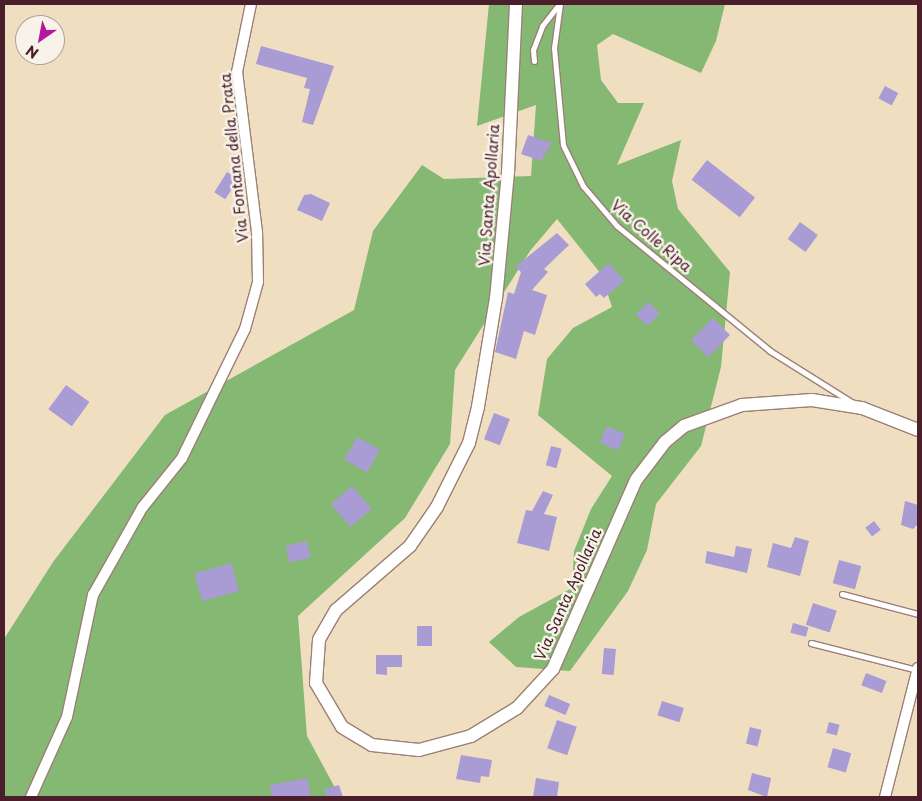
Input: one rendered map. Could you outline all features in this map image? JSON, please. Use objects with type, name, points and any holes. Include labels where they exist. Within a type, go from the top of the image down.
[{"type":"street","name":"Via Fontana della Prata","points":[[31,797],[67,717],[93,595],[142,508],[182,458],[250,310],[258,282],[257,232],[237,72],[251,4]]},
{"type":"street","name":"Via Santa Apollaria","points":[[516,4],[506,201],[496,298],[478,407],[469,443],[437,507],[410,546],[336,610],[319,640],[316,683],[342,727],[372,745],[420,750],[445,745],[496,724],[535,691],[553,669],[636,480],[674,434],[705,417],[758,402],[812,400],[862,408],[918,430]]},
{"type":"street","points":[[885,797],[918,669]]},
{"type":"lane","name":"Via Colle Ripa","points":[[560,4],[554,48],[563,145],[582,186],[617,226],[770,351],[862,408]]},
{"type":"lane","points":[[534,62],[533,50],[542,26],[560,4]]},
{"type":"lane","points":[[842,594],[918,614]]},
{"type":"lane","points":[[811,643],[918,669]]},
{"type":"green space","points":[[489,4],[725,4],[716,41],[701,73],[613,34],[597,45],[601,80],[618,103],[644,103],[617,165],[681,140],[672,181],[678,209],[730,272],[721,367],[701,446],[656,504],[647,550],[628,591],[570,671],[516,667],[489,642],[519,617],[572,588],[574,551],[591,509],[612,476],[538,415],[547,359],[573,328],[612,307],[601,274],[557,219],[530,251],[455,370],[450,444],[405,518],[298,616],[307,736],[340,797],[4,797],[4,639],[53,562],[165,415],[354,310],[373,231],[422,165],[444,179],[531,176],[536,105],[477,126]]},
{"type":"building","points":[[261,46],[334,66],[313,125],[302,122],[310,89],[304,88],[307,78],[256,64]]},
{"type":"building","points":[[885,86],[898,93],[892,105],[878,98]]},
{"type":"building","points":[[528,135],[552,143],[541,161],[521,154]]},
{"type":"building","points":[[707,160],[755,198],[740,217],[692,180]]},
{"type":"building","points":[[227,172],[238,179],[225,199],[214,192]]},
{"type":"building","points":[[311,194],[330,203],[322,221],[297,210],[304,195]]},
{"type":"building","points":[[800,222],[818,235],[805,252],[788,239]]},
{"type":"building","points":[[557,233],[569,245],[544,269],[548,272],[532,290],[547,295],[535,335],[524,331],[516,359],[495,352],[508,292],[514,294],[521,272],[515,267]]},
{"type":"building","points":[[609,263],[624,281],[604,298],[600,294],[596,297],[585,284]]},
{"type":"building","points":[[649,302],[660,314],[647,326],[636,314]]},
{"type":"building","points":[[713,318],[730,335],[708,357],[691,340]]},
{"type":"building","points":[[66,385],[89,402],[72,426],[48,409]]},
{"type":"building","points":[[494,413],[510,419],[500,445],[484,439]]},
{"type":"building","points":[[607,426],[625,434],[618,451],[600,442]]},
{"type":"building","points":[[357,437],[380,450],[367,472],[344,460]]},
{"type":"building","points":[[551,446],[562,449],[556,468],[546,465]]},
{"type":"building","points":[[352,486],[372,509],[351,527],[331,504]]},
{"type":"building","points":[[543,491],[553,495],[544,514],[557,517],[549,551],[517,543],[526,510],[532,511]]},
{"type":"building","points":[[905,501],[918,505],[918,524],[913,529],[901,525]]},
{"type":"building","points":[[874,521],[881,530],[872,536],[865,528]]},
{"type":"building","points":[[795,537],[809,541],[800,576],[767,567],[773,543],[791,548]]},
{"type":"building","points":[[307,541],[311,558],[289,563],[286,546]]},
{"type":"building","points":[[736,546],[752,549],[747,573],[705,563],[707,551],[734,557]]},
{"type":"building","points":[[839,560],[861,566],[855,589],[833,583]]},
{"type":"building","points":[[231,563],[239,591],[202,601],[194,573]]},
{"type":"building","points":[[813,603],[837,611],[830,633],[806,625]]},
{"type":"building","points":[[793,623],[808,627],[806,637],[790,633]]},
{"type":"building","points":[[417,626],[432,626],[432,646],[417,646]]},
{"type":"building","points":[[604,648],[616,649],[614,675],[602,674]]},
{"type":"building","points":[[376,655],[402,655],[402,667],[387,667],[387,675],[376,674]]},
{"type":"building","points":[[866,673],[887,681],[882,693],[861,685]]},
{"type":"building","points":[[549,695],[570,704],[565,715],[544,706]]},
{"type":"building","points":[[662,701],[684,708],[679,722],[657,715]]},
{"type":"building","points":[[557,720],[577,727],[567,755],[547,748]]},
{"type":"building","points":[[829,722],[840,725],[837,735],[826,733]]},
{"type":"building","points":[[750,727],[762,730],[758,746],[746,743]]},
{"type":"building","points":[[833,748],[851,753],[846,772],[827,767]]},
{"type":"building","points":[[461,755],[492,760],[489,777],[481,776],[480,783],[456,779]]},
{"type":"building","points":[[752,773],[771,778],[767,797],[748,790]]},
{"type":"building","points":[[307,778],[311,797],[272,797],[270,785]]},
{"type":"building","points":[[536,778],[559,782],[557,797],[533,797]]},
{"type":"building","points":[[339,785],[343,797],[327,797],[325,789]]}]
